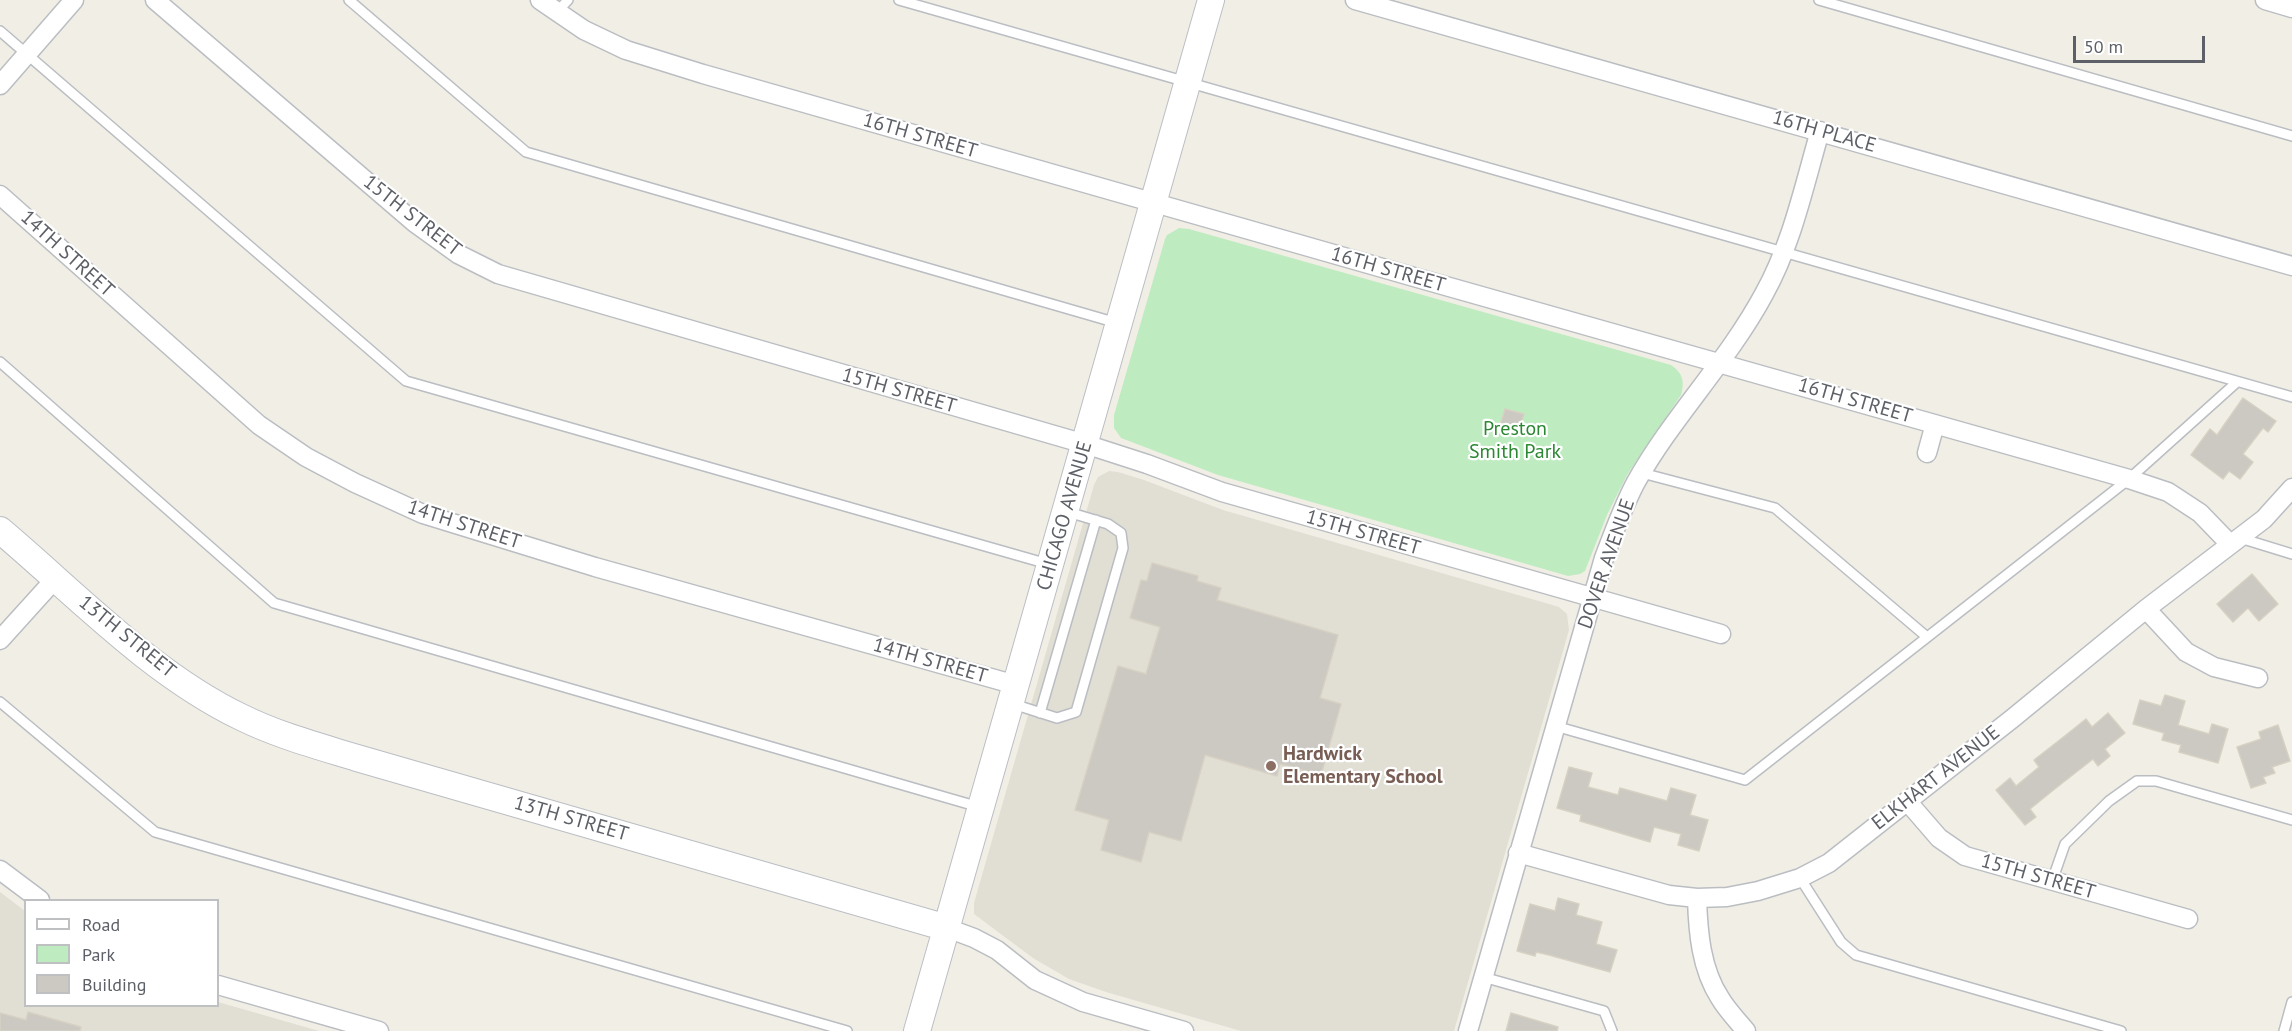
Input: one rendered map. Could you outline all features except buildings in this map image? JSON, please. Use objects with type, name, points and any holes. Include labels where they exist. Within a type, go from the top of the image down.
[{"type":"street","points":[[0,85],[74,0]]},
{"type":"street","name":"15TH STREET","points":[[155,0],[415,223],[458,254],[498,274],[1085,444],[1222,492],[1720,634]]},
{"type":"street","name":"16TH STREET","points":[[540,0],[563,6],[585,30],[627,50],[1154,203],[2129,479],[2168,492],[2200,513],[2234,541]]},
{"type":"street","name":"CHICAGO AVENUE","points":[[917,1031],[1211,0]]},
{"type":"street","name":"16TH PLACE","points":[[1355,0],[2292,266]]},
{"type":"street","points":[[2265,0],[2292,8]]},
{"type":"street","name":"DOVER AVENUE","points":[[1468,1031],[1604,558],[1618,519],[1642,473],[1763,296],[1783,253],[1820,131]]},
{"type":"street","name":"14TH STREET","points":[[0,195],[259,425],[306,457],[354,483],[423,514],[1013,694]]},
{"type":"street","points":[[1927,453],[1935,424]]},
{"type":"street","name":"ELKHART AVENUE","points":[[1518,853],[1669,895],[1697,898],[1727,897],[1800,878],[1829,863],[2013,718],[2146,609],[2264,519],[2292,488]]},
{"type":"street","name":"13TH STREET","points":[[0,530],[148,658],[196,692],[241,717],[283,734],[357,758],[947,928],[997,950],[1035,980],[1083,1002],[1184,1031]]},
{"type":"street","points":[[0,640],[56,578]]},
{"type":"street","points":[[2146,609],[2186,652],[2214,667],[2258,678]]},
{"type":"street","name":"15TH STREET","points":[[1907,801],[1939,838],[1965,856],[2188,920]]},
{"type":"street","points":[[0,870],[39,899]]},
{"type":"street","points":[[1697,898],[1698,933],[1706,968],[1719,997],[1746,1031]]},
{"type":"street","points":[[219,985],[379,1031]]},
{"type":"lane","points":[[349,0],[526,152],[1119,324]]},
{"type":"lane","points":[[899,0],[2292,397]]},
{"type":"lane","points":[[1819,0],[2292,136]]},
{"type":"lane","points":[[0,31],[406,381],[1051,565]]},
{"type":"lane","points":[[0,362],[274,603],[981,807]]},
{"type":"lane","points":[[1555,726],[1745,780],[2129,479],[2237,382]]},
{"type":"lane","points":[[1642,473],[1775,508],[1928,637]]},
{"type":"lane","points":[[1013,694],[1040,712],[1058,718],[1076,712],[1080,701],[1123,548],[1121,533],[1108,524],[1066,511]]},
{"type":"lane","points":[[1040,712],[1096,520]]},
{"type":"lane","points":[[2234,541],[2292,554]]},
{"type":"lane","points":[[0,702],[154,832],[846,1031]]},
{"type":"lane","points":[[2052,881],[2065,844],[2109,801],[2138,781],[2156,781],[2292,820]]},
{"type":"lane","points":[[1800,878],[1840,942],[1856,955],[2121,1031]]},
{"type":"lane","points":[[1483,977],[1604,1011],[1612,1031]]},
{"type":"lane","points":[[2284,1031],[2292,1002]]},
{"type":"shaded area","name":"Hardwick Elementary School","points":[[1109,471],[1144,480],[1223,510],[1559,607],[1567,614],[1569,630],[1454,1031],[1241,1031],[1069,979],[1033,958],[974,914],[974,903],[1094,485],[1098,477]]},
{"type":"shaded area","points":[[0,892],[24,910],[24,1007],[219,1007],[219,1002],[319,1031],[0,1031]]},
{"type":"green space","name":"Preston Smith Park","points":[[1179,228],[1671,365],[1675,368],[1682,378],[1681,395],[1627,475],[1607,515],[1585,571],[1568,576],[1218,475],[1121,438],[1114,428],[1114,415],[1165,239],[1167,235]]},
{"type":"place","name":"Hardwick Elementary School","points":[[1271,766]]}]
